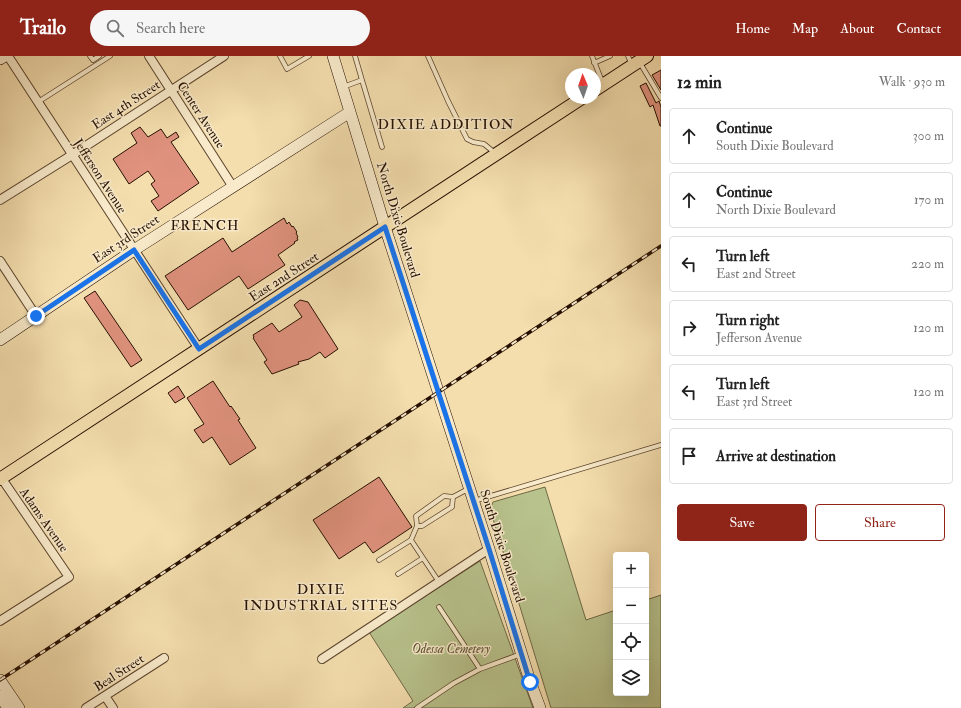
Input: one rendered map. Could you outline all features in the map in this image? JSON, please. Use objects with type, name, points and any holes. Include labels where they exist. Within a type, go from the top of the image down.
[{"type":"main road","points":[[0,59],[4,56]]},
{"type":"main road","name":"North Dixie Boulevard","points":[[333,56],[385,227],[438,392]]},
{"type":"main road","points":[[601,86],[636,60]]},
{"type":"main road","name":"East 2nd Street","points":[[0,478],[573,104]]},
{"type":"main road","name":"East 3rd Street","points":[[0,340],[134,250],[350,112]]},
{"type":"main road","name":"South Dixie Boulevard","points":[[438,392],[474,501],[521,654],[540,708]]},
{"type":"main road","points":[[0,680],[18,708]]},
{"type":"main road","points":[[0,696],[8,708]]},
{"type":"street","name":"Jefferson Avenue","points":[[8,56],[199,349]]},
{"type":"street","name":"Center Avenue","points":[[149,56],[233,187]]},
{"type":"street","name":"East 4th Street","points":[[0,200],[224,56]]},
{"type":"street","points":[[0,261],[36,316]]},
{"type":"street","name":"Adams Avenue","points":[[0,478],[69,577],[0,621]]},
{"type":"street","points":[[322,659],[489,549]]},
{"type":"street","name":"Beal Street","points":[[86,708],[164,658]]},
{"type":"street","points":[[105,696],[113,708]]},
{"type":"lane","points":[[96,65],[92,58],[99,56]]},
{"type":"lane","points":[[38,102],[110,56]]},
{"type":"lane","points":[[280,56],[287,69],[309,56]]},
{"type":"lane","points":[[355,56],[382,147]]},
{"type":"lane","points":[[428,56],[467,139],[484,144],[497,154]]},
{"type":"lane","points":[[592,56],[595,68]]},
{"type":"lane","points":[[594,63],[610,56]]},
{"type":"lane","points":[[636,60],[661,98]]},
{"type":"lane","points":[[342,87],[362,80]]},
{"type":"lane","points":[[474,501],[661,446]]},
{"type":"lane","points":[[378,560],[411,540],[417,526],[416,516],[444,496],[452,497],[469,488]]},
{"type":"lane","points":[[417,526],[422,526],[452,507],[452,497]]},
{"type":"lane","points":[[411,540],[439,582]]},
{"type":"lane","points":[[398,574],[423,558]]},
{"type":"lane","points":[[439,607],[480,669]]},
{"type":"lane","points":[[418,708],[454,683],[480,669],[521,654]]},
{"type":"green space","points":[[545,487],[586,620],[613,611],[613,696],[649,696],[649,599],[661,595],[661,708],[551,708],[490,509],[493,502]]},
{"type":"green space","name":"Odessa Cemetery","points":[[480,561],[533,708],[403,708],[413,701],[369,632]]},
{"type":"building","points":[[661,70],[661,90],[652,75]]},
{"type":"building","points":[[646,83],[656,103],[659,101],[661,107],[661,126],[653,105],[650,107],[640,86]]},
{"type":"building","points":[[140,127],[148,137],[161,129],[167,138],[176,132],[179,137],[171,142],[199,183],[158,211],[151,201],[159,196],[151,184],[155,181],[148,171],[129,184],[113,159],[137,143],[131,133]]},
{"type":"building","points":[[284,218],[287,224],[289,222],[292,227],[293,226],[298,237],[298,240],[294,242],[295,243],[278,255],[285,265],[248,289],[239,276],[188,310],[165,276],[223,238],[232,252]]},
{"type":"building","points":[[95,291],[142,360],[131,367],[84,298]]},
{"type":"building","points":[[300,300],[308,302],[338,349],[325,358],[320,352],[309,359],[298,362],[299,364],[272,374],[264,362],[267,360],[253,338],[253,335],[272,323],[279,332],[302,317],[294,305]]},
{"type":"building","points":[[213,381],[230,407],[231,406],[240,419],[238,420],[256,448],[230,465],[212,437],[203,443],[194,430],[204,424],[187,398]]},
{"type":"building","points":[[178,386],[185,397],[175,403],[168,393]]},
{"type":"building","points":[[379,477],[412,527],[373,553],[365,542],[339,559],[313,520]]},
{"type":"railway","points":[[0,680],[661,246]]},
{"type":"district","name":"DIXIE ADDITION","points":[[446,124]]},
{"type":"district","name":"FRENCH","points":[[205,225]]},
{"type":"district","name":"DIXIE INDUSTRIAL SITES","points":[[321,598]]},
{"type":"route","points":[[36,316],[134,250],[199,349],[385,227],[489,549],[530,682]]}]
